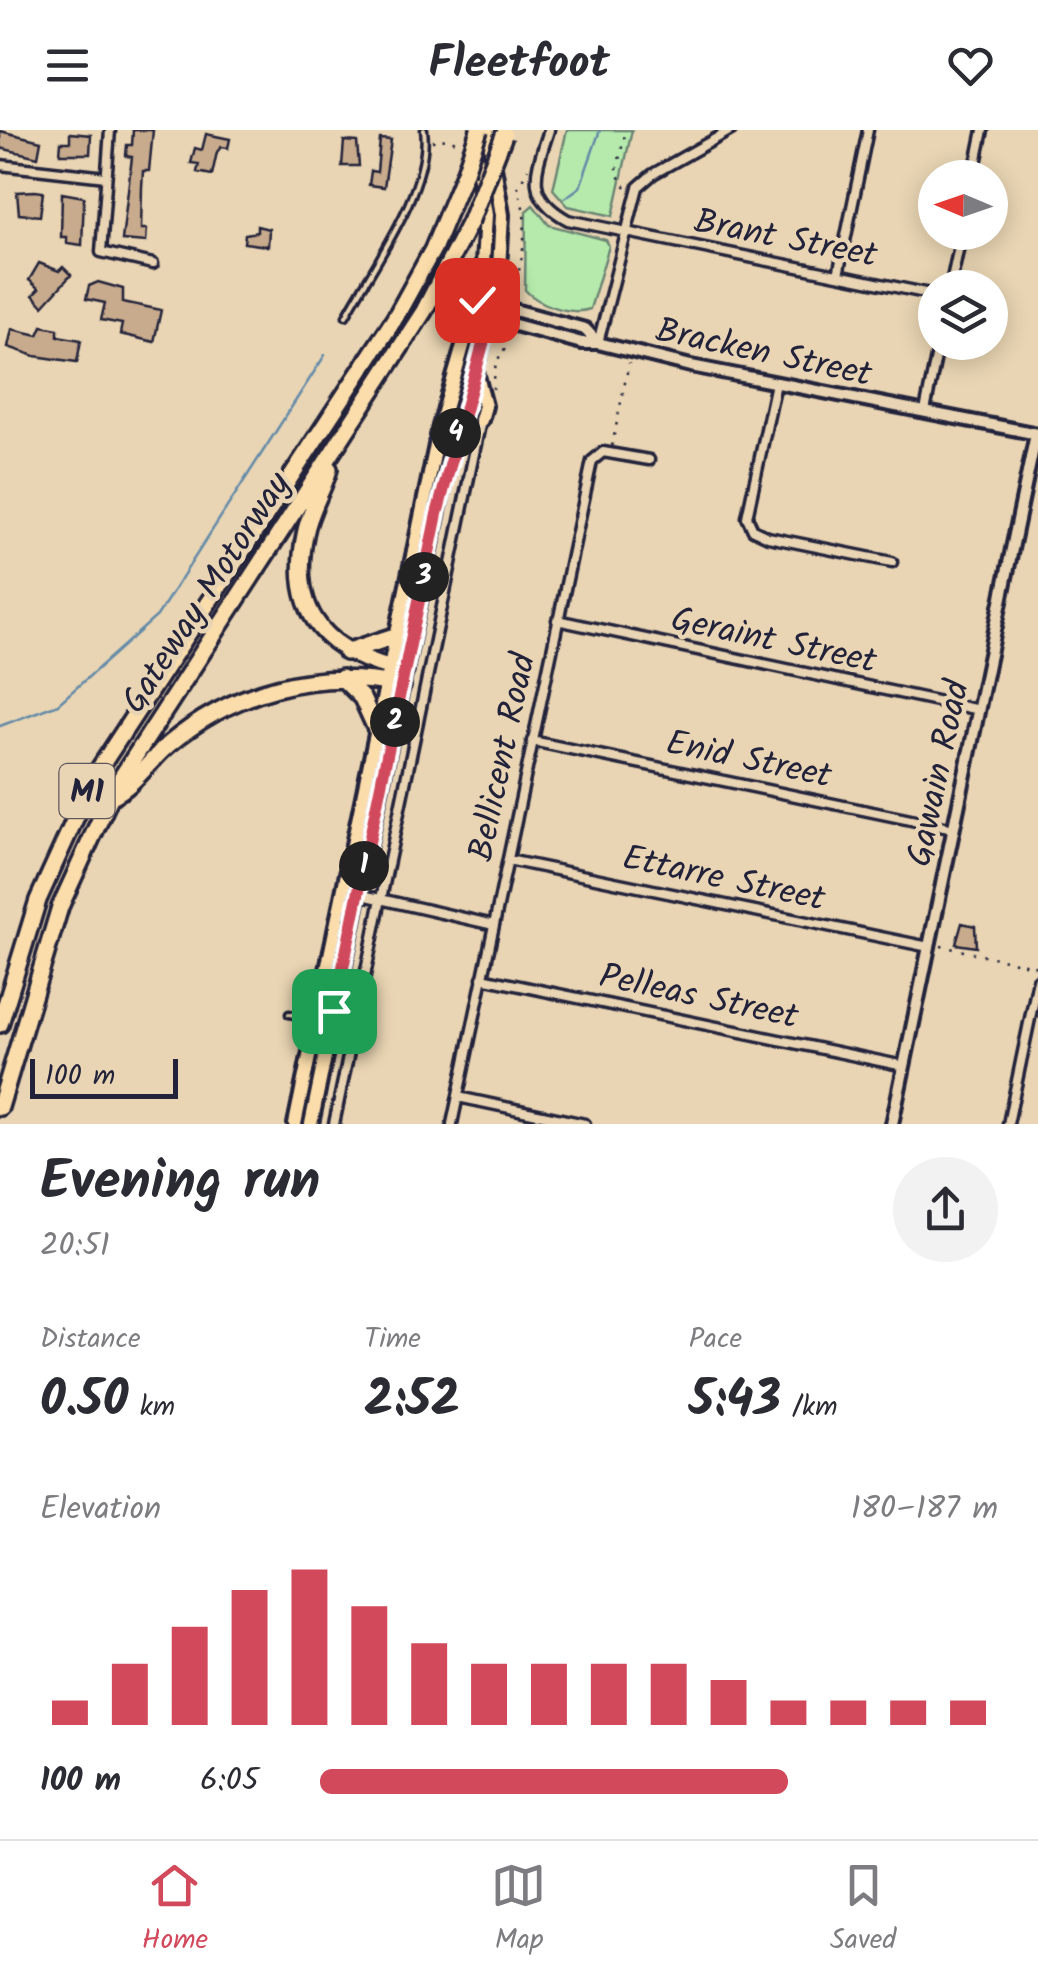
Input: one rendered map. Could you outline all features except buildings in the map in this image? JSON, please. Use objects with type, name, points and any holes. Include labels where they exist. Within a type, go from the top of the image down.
[{"type":"highway","name":"Gateway Motorway","points":[[0,1024],[38,900],[96,775],[394,318],[433,249],[479,130]]},
{"type":"highway","name":"Gateway Motorway","points":[[0,1107],[60,907],[110,797],[424,311],[470,222],[499,132]]},
{"type":"highway","points":[[330,455],[329,473],[304,535],[302,581],[321,632],[346,652],[395,677]]},
{"type":"highway","points":[[346,652],[396,636]]},
{"type":"highway","points":[[110,797],[128,788],[187,730],[234,702],[284,686],[342,678],[395,677]]},
{"type":"highway","points":[[342,678],[362,698],[376,729]]},
{"type":"main road","points":[[295,1124],[376,729],[395,677],[396,636],[440,426],[486,260],[486,215],[471,130]]},
{"type":"main road","points":[[310,1124],[358,896],[395,677],[454,442],[492,310],[503,232],[499,132]]},
{"type":"main road","points":[[475,368],[484,406],[481,420]]},
{"type":"street","points":[[110,130],[101,252],[153,264]]},
{"type":"street","name":"Brant Street","points":[[550,130],[536,170],[538,192],[550,210],[568,220],[918,291]]},
{"type":"street","points":[[598,342],[634,195],[645,180],[731,130]]},
{"type":"street","points":[[838,275],[868,130]]},
{"type":"street","points":[[977,160],[983,130]]},
{"type":"street","points":[[0,165],[106,177]]},
{"type":"street","name":"Bracken Street","points":[[476,307],[584,329],[598,342],[776,383],[1037,434]]},
{"type":"street","points":[[925,411],[935,360]]},
{"type":"street","points":[[776,383],[748,517],[753,530],[768,537],[892,562]]},
{"type":"street","points":[[334,1124],[481,420]]},
{"type":"street","name":"Gawain Road","points":[[892,1124],[935,947],[954,829],[1037,434]]},
{"type":"street","name":"Bellicent Road","points":[[452,1124],[592,461],[603,452],[650,460]]},
{"type":"street","name":"Geraint Street","points":[[557,620],[979,710]]},
{"type":"street","name":"Enid Street","points":[[532,740],[954,829]]},
{"type":"street","name":"Ettarre Street","points":[[508,860],[935,947]]},
{"type":"street","points":[[340,906],[358,896],[494,925]]},
{"type":"street","points":[[354,912],[381,903]]},
{"type":"street","name":"Pelleas Street","points":[[482,978],[904,1066]]},
{"type":"street","points":[[1008,1124],[1038,980]]},
{"type":"street","points":[[458,1097],[585,1124]]},
{"type":"lane","points":[[346,316],[420,178],[426,152],[424,130]]},
{"type":"lane","points":[[289,1014],[317,1019],[334,1011]]},
{"type":"path","points":[[626,130],[616,173],[626,187]]},
{"type":"path","points":[[512,298],[521,256],[525,204],[517,189],[529,167]]},
{"type":"path","points":[[492,397],[496,361],[505,351],[500,342],[502,330]]},
{"type":"path","points":[[612,447],[628,363]]},
{"type":"path","points":[[935,947],[1038,967]]},
{"type":"green space","points":[[567,130],[632,130],[613,216],[568,206],[553,189]]},
{"type":"green space","points":[[533,205],[549,225],[606,240],[609,246],[590,309],[555,307],[525,290],[526,211]]},
{"type":"waterway","points":[[565,198],[580,187],[600,130]]},
{"type":"waterway","points":[[0,726],[58,704],[157,616],[325,355]]},
{"type":"route","points":[[334,1011],[437,514],[490,318],[474,314],[477,300]]}]
